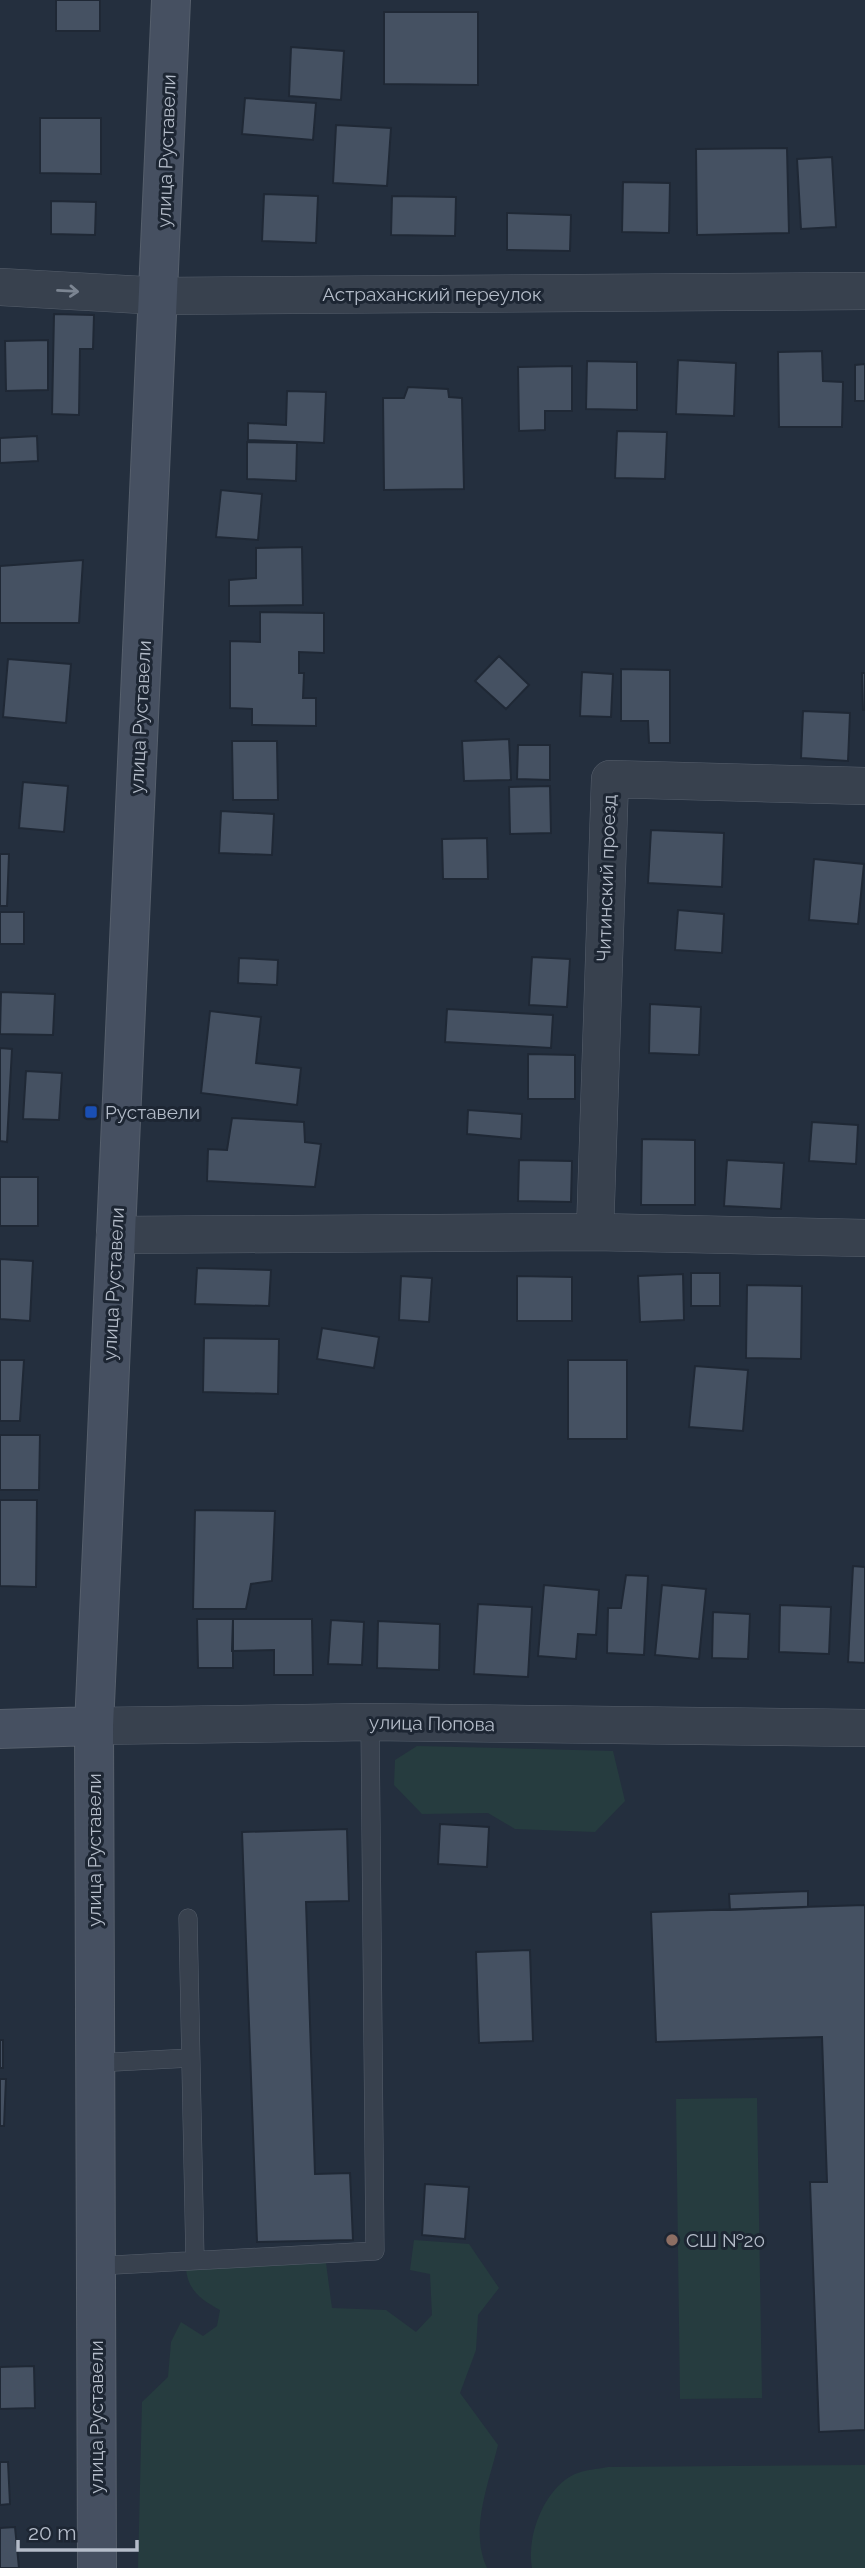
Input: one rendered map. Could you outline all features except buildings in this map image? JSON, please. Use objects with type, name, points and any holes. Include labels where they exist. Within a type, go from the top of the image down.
[{"type":"street","name":"улица Руставели","points":[[97,2568],[94,1726],[160,296],[171,0]]},
{"type":"street","name":"Астраханский переулок","points":[[0,287],[160,296],[865,291]]},
{"type":"street","name":"Читинский проезд","points":[[595,1232],[610,779],[865,786]]},
{"type":"street","points":[[116,1235],[595,1232],[865,1238]]},
{"type":"street","name":"улица Попова","points":[[0,1729],[370,1722],[865,1728]]},
{"type":"lane","points":[[95,2266],[375,2250],[370,1722]]},
{"type":"lane","points":[[188,1918],[195,2260]]},
{"type":"lane","points":[[95,2063],[190,2058]]},
{"type":"green space","points":[[417,1746],[613,1751],[625,1801],[595,1832],[515,1829],[488,1813],[422,1814],[394,1785],[395,1760]]},
{"type":"green space","points":[[757,2098],[762,2398],[680,2399],[676,2099]]},
{"type":"green space","points":[[414,2240],[469,2244],[499,2288],[478,2315],[476,2350],[460,2393],[498,2445],[480,2523],[482,2554],[487,2568],[138,2568],[142,2402],[168,2377],[171,2342],[181,2322],[203,2336],[217,2326],[220,2310],[197,2294],[187,2277],[186,2269],[326,2263],[332,2308],[386,2310],[416,2332],[432,2315],[430,2274],[410,2270]]},
{"type":"green space","points":[[865,2465],[865,2568],[532,2568],[532,2542],[540,2515],[554,2490],[575,2474],[608,2467]]},
{"type":"place","name":"Руставели","points":[[91,1112]]},
{"type":"place","name":"СШ №20","points":[[672,2240]]}]
